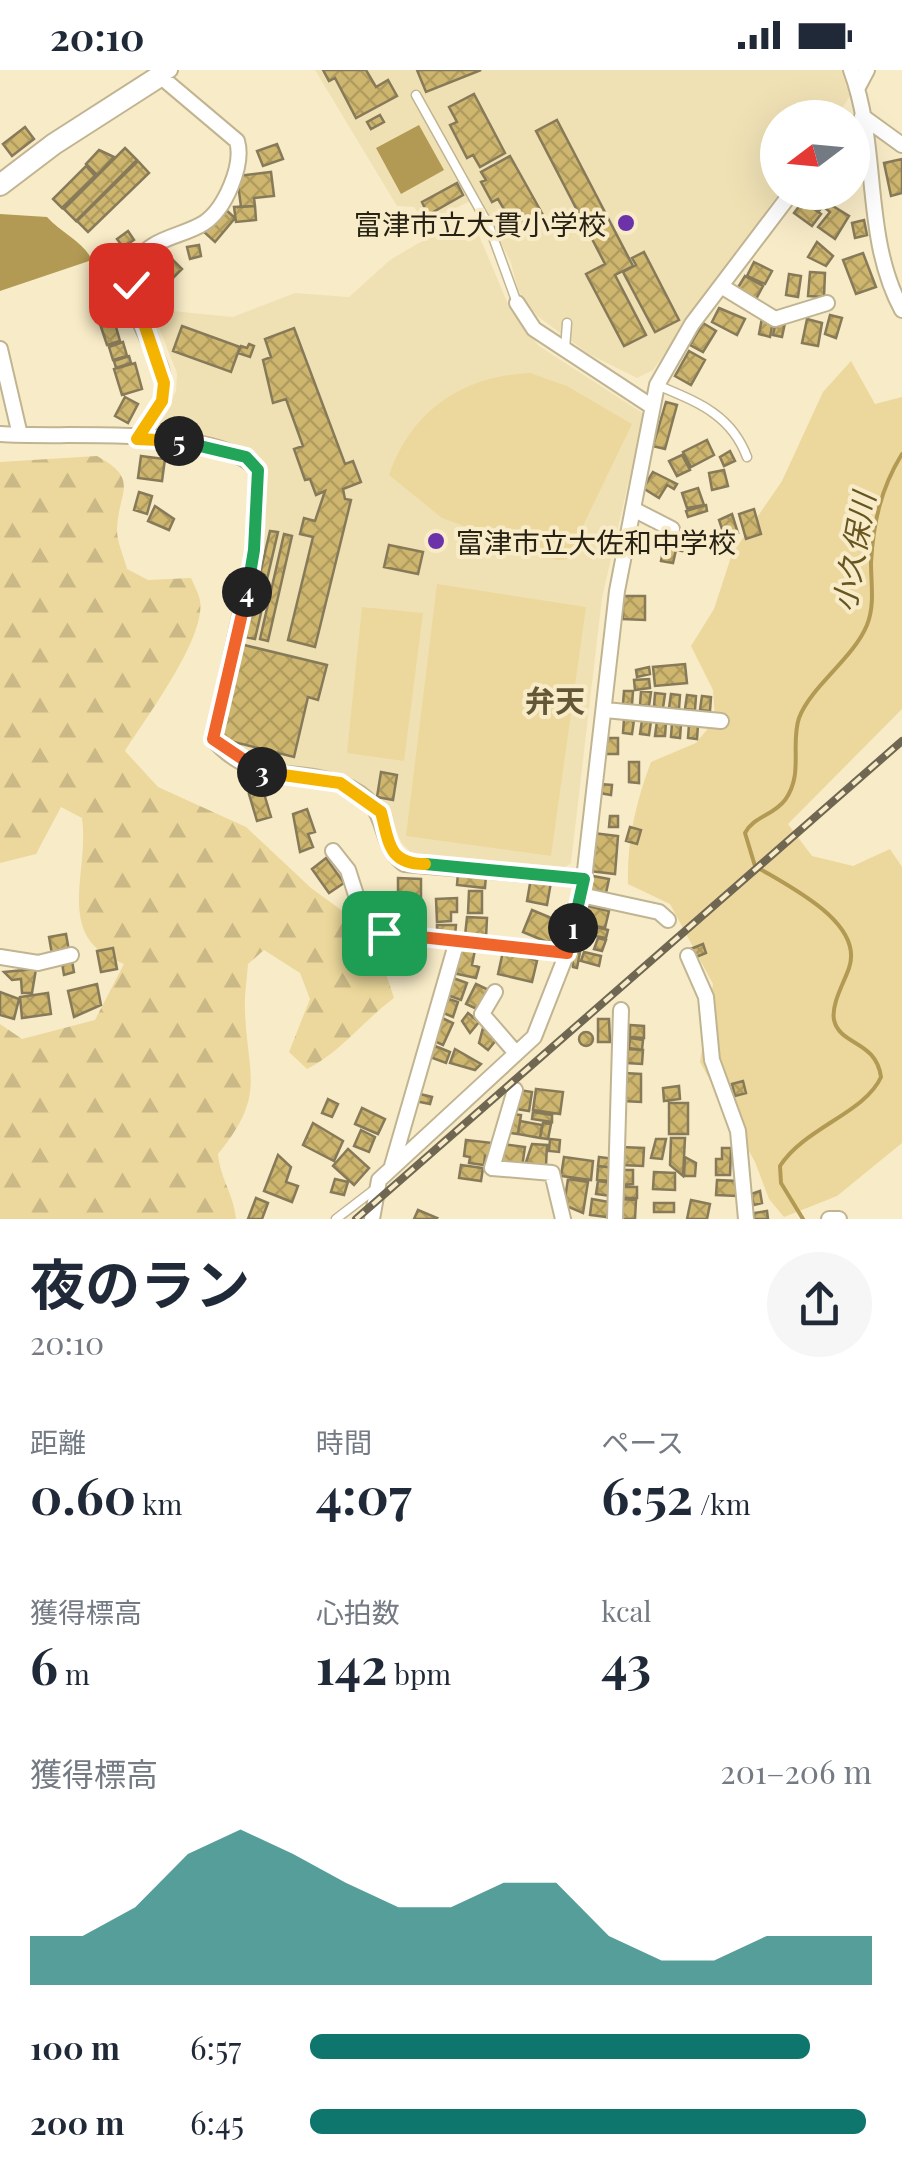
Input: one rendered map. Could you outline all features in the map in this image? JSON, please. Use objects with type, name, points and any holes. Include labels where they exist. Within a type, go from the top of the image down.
[{"type":"street","points":[[855,78],[867,70]]},
{"type":"street","points":[[0,186],[54,144],[165,73],[237,141],[240,154],[232,179],[204,222],[162,238],[134,267],[131,285],[136,307],[164,383],[162,401],[137,439]]},
{"type":"street","points":[[870,123],[902,146]]},
{"type":"street","points":[[870,194],[878,244],[902,310]]},
{"type":"street","points":[[372,1219],[375,1189],[391,1168],[534,1038],[567,953],[582,887],[617,591],[657,385],[692,324],[778,210]]},
{"type":"street","points":[[721,286],[774,319],[827,303]]},
{"type":"street","points":[[517,303],[534,328],[652,406]]},
{"type":"street","points":[[0,349],[20,435]]},
{"type":"street","points":[[0,434],[137,439],[219,448],[246,457],[258,470],[254,550],[214,729],[213,739],[220,747],[268,775],[340,783],[366,798],[381,812],[391,854],[404,864],[582,887],[659,912],[668,920]]},
{"type":"street","points":[[633,509],[672,529]]},
{"type":"street","points":[[605,710],[721,721]]},
{"type":"street","points":[[333,851],[348,870],[366,926],[567,953]]},
{"type":"street","points":[[391,1168],[457,941]]},
{"type":"street","points":[[0,958],[38,962],[71,955]]},
{"type":"street","points":[[688,956],[706,997],[712,1060],[738,1131],[746,1219]]},
{"type":"street","points":[[495,992],[482,1014],[516,1052]]},
{"type":"street","points":[[615,1219],[622,1010]]},
{"type":"street","points":[[515,1090],[492,1168],[552,1173],[563,1219]]},
{"type":"lane","points":[[416,95],[489,226],[517,303]]},
{"type":"lane","points":[[565,349],[567,323]]},
{"type":"lane","points":[[657,385],[721,416],[739,435],[748,457]]},
{"type":"lane","points":[[336,1219],[375,1189]]},
{"type":"shaded area","name":"富津市立大貫小学校","points":[[315,70],[841,70],[850,96],[847,100],[760,100],[760,210],[767,210],[653,370],[637,378],[589,354],[537,316],[518,290],[511,263],[479,197],[441,215],[422,218],[414,207],[397,206]]},
{"type":"shaded area","points":[[419,125],[444,170],[401,194],[376,148]]},
{"type":"shaded area","points":[[0,214],[47,217],[92,260],[0,291]]},
{"type":"shaded area","name":"富津市立大佐和中学校","points":[[446,227],[478,233],[511,311],[539,346],[644,414],[602,598],[571,863],[565,867],[411,853],[401,842],[389,814],[351,786],[267,769],[222,744],[257,479],[236,449],[220,440],[156,429],[176,391],[177,373],[154,315],[172,311],[233,317],[295,293],[349,297],[390,260]]},
{"type":"green space","points":[[851,361],[875,404],[902,397],[902,709],[788,824],[812,856],[853,866],[890,849],[902,867],[902,1143],[837,1196],[784,1217],[769,1199],[755,1162],[700,1062],[713,984],[670,904],[628,884],[629,852],[637,806],[651,762],[696,743],[715,720],[713,690],[691,646],[714,609],[732,554],[782,481],[823,392]]},
{"type":"green space","points":[[530,373],[567,386],[632,424],[567,559],[557,560],[442,518],[389,475],[411,432],[442,401],[482,381]]},
{"type":"green space","points":[[97,456],[111,464],[123,480],[117,530],[127,569],[148,580],[191,578],[200,601],[194,636],[184,656],[125,751],[158,787],[246,827],[311,888],[344,912],[384,968],[394,998],[307,1069],[289,1052],[310,999],[300,973],[264,950],[248,964],[245,1006],[251,1086],[243,1116],[218,1154],[236,1219],[0,1219],[0,1024],[22,1039],[95,1020],[124,964],[102,953],[88,938],[81,921],[82,818],[61,807],[36,854],[0,863],[0,462]]},
{"type":"green space","points":[[437,584],[586,607],[551,856],[406,836]]},
{"type":"green space","points":[[362,607],[423,613],[404,761],[347,753]]},
{"type":"building","points":[[323,70],[366,70],[376,87],[388,80],[397,96],[356,118],[335,78],[329,81]]},
{"type":"building","points":[[417,70],[481,70],[426,92]]},
{"type":"building","points":[[474,94],[505,153],[480,167],[473,155],[467,158],[450,125],[457,122],[449,107]]},
{"type":"building","points":[[380,115],[384,122],[371,129],[367,122]]},
{"type":"building","points":[[557,120],[633,266],[615,275],[646,335],[624,346],[586,274],[605,264],[536,131]]},
{"type":"building","points":[[25,127],[34,139],[12,156],[3,144]]},
{"type":"building","points":[[277,144],[283,159],[263,166],[257,151]]},
{"type":"building","points":[[125,148],[137,160],[76,221],[64,209]]},
{"type":"building","points":[[99,150],[114,157],[97,175],[86,164]]},
{"type":"building","points":[[510,156],[543,215],[510,234],[502,219],[508,216],[498,199],[492,202],[481,182],[486,180],[481,172]]},
{"type":"building","points":[[902,159],[902,193],[891,196],[884,163]]},
{"type":"building","points":[[138,161],[149,173],[88,232],[77,221]]},
{"type":"building","points":[[86,166],[95,176],[62,208],[53,199]]},
{"type":"building","points":[[271,172],[274,196],[254,198],[255,206],[241,207],[237,176]]},
{"type":"building","points":[[457,183],[463,195],[428,215],[422,202]]},
{"type":"building","points":[[255,206],[256,220],[236,222],[234,207]]},
{"type":"building","points":[[224,208],[235,218],[215,242],[203,231]]},
{"type":"building","points":[[815,210],[821,214],[812,226],[794,213]]},
{"type":"building","points":[[828,210],[839,210],[849,216],[835,239],[818,227],[830,212]]},
{"type":"building","points":[[864,220],[867,235],[855,238],[852,223]]},
{"type":"building","points":[[128,231],[134,240],[123,247],[117,239]]},
{"type":"building","points":[[817,242],[833,256],[826,266],[808,257]]},
{"type":"building","points":[[199,245],[201,256],[190,259],[187,247]]},
{"type":"building","points":[[644,252],[679,320],[655,332],[623,272],[636,265],[632,258]]},
{"type":"building","points":[[863,253],[876,287],[856,294],[843,260]]},
{"type":"building","points":[[167,254],[182,269],[168,283],[153,268]]},
{"type":"building","points":[[754,262],[772,271],[765,284],[747,276]]},
{"type":"building","points":[[810,272],[825,273],[824,297],[808,296]]},
{"type":"building","points":[[789,274],[801,276],[798,297],[786,295]]},
{"type":"building","points":[[745,276],[763,286],[756,299],[737,289]]},
{"type":"building","points":[[110,307],[113,318],[100,321],[97,310]]},
{"type":"building","points":[[719,308],[745,319],[737,335],[712,322]]},
{"type":"building","points":[[830,315],[842,318],[836,338],[825,334]]},
{"type":"building","points":[[762,318],[773,321],[770,337],[759,334]]},
{"type":"building","points":[[807,319],[822,323],[818,346],[802,343]]},
{"type":"building","points":[[114,320],[120,341],[107,345],[100,324]]},
{"type":"building","points":[[776,321],[785,323],[782,337],[773,335]]},
{"type":"building","points":[[703,323],[716,331],[703,352],[690,345]]},
{"type":"building","points":[[182,326],[240,347],[231,372],[173,351]]},
{"type":"building","points":[[294,328],[345,464],[353,461],[361,482],[343,489],[345,499],[351,500],[315,647],[288,640],[313,537],[300,534],[304,518],[315,521],[325,491],[316,495],[310,479],[305,480],[294,449],[303,446],[286,399],[273,403],[263,360],[271,357],[265,339]]},
{"type":"building","points":[[123,342],[127,356],[113,360],[109,347]]},
{"type":"building","points":[[249,344],[254,346],[250,357],[238,353],[241,346],[247,348]]},
{"type":"building","points":[[689,351],[705,360],[691,385],[675,376]]},
{"type":"building","points":[[129,356],[131,363],[116,368],[114,361]]},
{"type":"building","points":[[135,363],[142,389],[122,395],[114,369]]},
{"type":"building","points":[[125,397],[138,404],[128,423],[115,416]]},
{"type":"building","points":[[666,402],[677,405],[665,449],[653,446]]},
{"type":"building","points":[[707,440],[714,455],[691,467],[683,452]]},
{"type":"building","points":[[730,451],[735,461],[724,466],[720,457]]},
{"type":"building","points":[[682,455],[690,470],[677,476],[669,461]]},
{"type":"building","points":[[141,456],[165,459],[162,481],[138,478]]},
{"type":"building","points":[[724,470],[728,486],[712,490],[709,473]]},
{"type":"building","points":[[653,472],[677,484],[674,489],[667,485],[659,498],[643,488]]},
{"type":"building","points":[[698,488],[704,505],[687,508],[682,493]]},
{"type":"building","points":[[139,492],[152,496],[147,514],[134,510]]},
{"type":"building","points":[[706,505],[707,511],[688,517],[686,511]]},
{"type":"building","points":[[155,506],[174,519],[169,530],[148,521]]},
{"type":"building","points":[[754,509],[761,534],[746,539],[739,514]]},
{"type":"building","points":[[732,514],[738,533],[725,538],[719,520]]},
{"type":"building","points":[[270,531],[278,532],[262,601],[258,600],[264,575],[260,574]]},
{"type":"building","points":[[667,533],[690,538],[688,552],[676,550],[673,563],[661,561]]},
{"type":"building","points":[[284,534],[292,536],[268,641],[260,639]]},
{"type":"building","points":[[389,545],[423,552],[418,574],[384,567]]},
{"type":"building","points":[[623,596],[645,596],[645,620],[623,619]]},
{"type":"building","points":[[251,611],[261,613],[255,639],[245,637]]},
{"type":"building","points":[[240,644],[327,665],[318,700],[308,697],[294,757],[218,738]]},
{"type":"building","points":[[685,664],[687,683],[655,686],[653,667]]},
{"type":"building","points":[[649,667],[650,674],[637,677],[636,670]]},
{"type":"building","points":[[649,679],[650,688],[635,690],[634,680]]},
{"type":"building","points":[[624,691],[633,691],[632,705],[623,704]]},
{"type":"building","points":[[641,691],[651,692],[649,706],[640,705]]},
{"type":"building","points":[[655,693],[665,694],[663,708],[654,707]]},
{"type":"building","points":[[671,694],[680,695],[679,709],[669,708]]},
{"type":"building","points":[[687,695],[696,696],[695,710],[685,709]]},
{"type":"building","points":[[702,696],[711,697],[710,711],[700,710]]},
{"type":"building","points":[[624,719],[634,720],[632,734],[623,733]]},
{"type":"building","points":[[642,720],[651,721],[649,735],[640,734]]},
{"type":"building","points":[[657,721],[666,722],[665,736],[655,736]]},
{"type":"building","points":[[672,723],[681,724],[680,738],[671,737]]},
{"type":"building","points":[[689,724],[698,725],[697,739],[688,738]]},
{"type":"building","points":[[606,738],[618,738],[618,754],[606,754]]},
{"type":"building","points":[[629,762],[639,762],[639,783],[629,782]]},
{"type":"building","points":[[381,772],[397,775],[393,800],[377,797]]},
{"type":"building","points":[[600,784],[612,785],[611,795],[599,793]]},
{"type":"building","points":[[263,790],[271,817],[257,821],[249,794]]},
{"type":"building","points":[[307,809],[315,832],[308,834],[313,847],[300,852],[293,814]]},
{"type":"building","points":[[610,816],[618,816],[618,827],[609,827]]},
{"type":"building","points":[[630,827],[641,830],[637,844],[626,841]]},
{"type":"building","points":[[593,833],[618,836],[615,874],[589,871]]},
{"type":"building","points":[[326,858],[344,883],[329,893],[312,869]]},
{"type":"building","points":[[458,873],[486,875],[485,888],[457,885]]},
{"type":"building","points":[[593,876],[609,879],[606,893],[590,889]]},
{"type":"building","points":[[398,878],[421,879],[421,898],[398,897]]},
{"type":"building","points":[[531,878],[551,882],[547,905],[527,901]]},
{"type":"building","points":[[469,891],[482,891],[482,913],[468,913]]},
{"type":"building","points":[[367,898],[382,900],[379,923],[364,921]]},
{"type":"building","points":[[457,898],[457,912],[451,912],[451,921],[437,922],[436,899]]},
{"type":"building","points":[[418,903],[419,921],[406,921],[406,904]]},
{"type":"building","points":[[584,905],[609,911],[605,928],[580,922]]},
{"type":"building","points":[[532,910],[561,922],[552,944],[523,932]]},
{"type":"building","points":[[467,917],[487,918],[486,938],[465,936]]},
{"type":"building","points":[[437,925],[456,925],[455,935],[437,935]]},
{"type":"building","points":[[596,927],[608,930],[606,938],[595,936]]},
{"type":"building","points":[[66,934],[69,951],[52,954],[49,937]]},
{"type":"building","points":[[598,938],[606,940],[602,951],[594,949]]},
{"type":"building","points":[[703,944],[706,953],[691,959],[688,950]]},
{"type":"building","points":[[571,946],[581,947],[577,968],[573,967]]},
{"type":"building","points":[[459,947],[475,950],[472,965],[479,967],[476,978],[453,973]]},
{"type":"building","points":[[504,947],[537,961],[532,982],[498,974]]},
{"type":"building","points":[[113,948],[117,969],[101,972],[97,951]]},
{"type":"building","points":[[584,952],[601,956],[599,966],[581,961]]},
{"type":"building","points":[[72,961],[74,972],[64,975],[62,963]]},
{"type":"building","points":[[36,969],[32,993],[22,993],[21,979],[12,980],[4,972]]},
{"type":"building","points":[[453,978],[467,983],[461,1000],[447,995]]},
{"type":"building","points":[[97,984],[101,1005],[74,1017],[68,991]]},
{"type":"building","points":[[476,984],[489,990],[479,1010],[466,1004]]},
{"type":"building","points":[[0,992],[19,999],[14,1019],[0,1015]]},
{"type":"building","points":[[48,993],[51,1014],[22,1018],[20,997]]},
{"type":"building","points":[[446,998],[458,1002],[453,1017],[441,1012]]},
{"type":"building","points":[[468,1013],[479,1022],[470,1033],[462,1021]]},
{"type":"building","points":[[442,1018],[453,1023],[443,1045],[432,1040]]},
{"type":"building","points":[[598,1019],[609,1019],[610,1042],[598,1042]]},
{"type":"building","points":[[630,1025],[644,1026],[644,1038],[630,1037]]},
{"type":"building","points":[[483,1028],[497,1039],[488,1050],[479,1043]]},
{"type":"building","points":[[586,1032],[593,1039],[586,1046],[579,1039]]},
{"type":"building","points":[[630,1038],[643,1040],[642,1050],[629,1048]]},
{"type":"building","points":[[435,1046],[450,1052],[446,1063],[430,1057]]},
{"type":"building","points":[[455,1049],[481,1064],[475,1070],[450,1063]]},
{"type":"building","points":[[628,1049],[643,1050],[642,1064],[627,1063]]},
{"type":"building","points":[[624,1073],[641,1074],[641,1102],[623,1101]]},
{"type":"building","points":[[743,1081],[746,1093],[735,1096],[732,1084]]},
{"type":"building","points":[[679,1086],[680,1099],[664,1101],[663,1088]]},
{"type":"building","points":[[536,1089],[563,1092],[560,1114],[533,1110]]},
{"type":"building","points":[[519,1090],[532,1092],[529,1111],[516,1109]]},
{"type":"building","points":[[416,1093],[432,1097],[430,1104],[415,1101]]},
{"type":"building","points":[[328,1099],[338,1104],[332,1117],[322,1113]]},
{"type":"building","points":[[669,1103],[688,1103],[688,1134],[669,1134]]},
{"type":"building","points":[[362,1108],[385,1119],[378,1134],[355,1124]]},
{"type":"building","points":[[533,1112],[552,1115],[552,1122],[532,1119]]},
{"type":"building","points":[[513,1114],[521,1115],[518,1134],[510,1133]]},
{"type":"building","points":[[520,1121],[542,1125],[540,1138],[518,1134]]},
{"type":"building","points":[[313,1123],[343,1141],[334,1161],[303,1145]]},
{"type":"building","points":[[543,1123],[551,1124],[548,1139],[540,1138]]},
{"type":"building","points":[[361,1130],[375,1137],[369,1152],[354,1146]]},
{"type":"building","points":[[671,1138],[685,1138],[683,1176],[670,1165]]},
{"type":"building","points":[[550,1139],[560,1140],[559,1152],[549,1151]]},
{"type":"building","points":[[656,1139],[666,1139],[662,1159],[651,1158]]},
{"type":"building","points":[[466,1140],[493,1143],[491,1157],[485,1156],[484,1165],[469,1163],[470,1157],[464,1156]]},
{"type":"building","points":[[502,1144],[525,1147],[522,1167],[500,1164]]},
{"type":"building","points":[[532,1144],[547,1145],[546,1166],[525,1165]]},
{"type":"building","points":[[621,1147],[644,1148],[643,1166],[620,1165]]},
{"type":"building","points":[[722,1148],[731,1148],[730,1175],[716,1175],[716,1159],[722,1159]]},
{"type":"building","points":[[348,1149],[369,1168],[354,1185],[333,1166]]},
{"type":"building","points":[[278,1155],[291,1167],[286,1182],[298,1186],[292,1202],[264,1191]]},
{"type":"building","points":[[564,1157],[593,1161],[591,1180],[561,1176]]},
{"type":"building","points":[[599,1157],[615,1159],[615,1168],[598,1166]]},
{"type":"building","points":[[685,1157],[696,1163],[695,1176],[684,1176]]},
{"type":"building","points":[[461,1165],[483,1168],[481,1181],[459,1178]]},
{"type":"building","points":[[598,1166],[615,1168],[613,1181],[597,1180]]},
{"type":"building","points":[[620,1170],[633,1170],[633,1184],[621,1185]]},
{"type":"building","points":[[654,1172],[675,1173],[675,1190],[653,1189]]},
{"type":"building","points":[[335,1179],[348,1182],[344,1195],[331,1192]]},
{"type":"building","points":[[568,1179],[588,1182],[583,1213],[564,1205]]},
{"type":"building","points":[[717,1180],[738,1181],[737,1196],[716,1195]]},
{"type":"building","points":[[598,1181],[613,1183],[611,1196],[596,1194]]},
{"type":"building","points":[[621,1187],[637,1187],[637,1198],[621,1198]]},
{"type":"building","points":[[760,1191],[762,1203],[754,1205],[751,1194]]},
{"type":"building","points":[[256,1198],[268,1203],[262,1219],[248,1219]]},
{"type":"building","points":[[592,1199],[609,1202],[607,1217],[590,1215]]},
{"type":"building","points":[[620,1199],[636,1200],[635,1219],[619,1219]]},
{"type":"building","points":[[691,1200],[710,1204],[707,1219],[687,1219]]},
{"type":"building","points":[[654,1203],[674,1203],[674,1212],[654,1212]]},
{"type":"building","points":[[418,1210],[437,1218],[414,1219]]},
{"type":"building","points":[[767,1211],[768,1219],[754,1219],[754,1213]]},
{"type":"waterway","name":"小久保川","points":[[803,1219],[781,1183],[780,1166],[804,1141],[862,1101],[881,1077],[872,1056],[843,1035],[834,1020],[836,1000],[849,968],[851,951],[845,935],[820,907],[755,866],[745,833],[753,823],[775,810],[791,790],[799,718],[867,625],[872,602],[876,520],[883,493],[902,454]]},
{"type":"railway","points":[[356,1219],[902,741]]},
{"type":"place","name":"富津市立大貫小学校","points":[[626,223]]},
{"type":"place","name":"富津市立大佐和中学校","points":[[436,541]]},
{"type":"district","name":"弁天","points":[[555,700]]},
{"type":"route","points":[[131,285],[164,383],[162,401],[137,439],[219,448],[246,457],[258,470],[254,550],[213,739],[245,765],[268,775],[340,783],[366,798],[381,812],[391,854],[404,864],[584,879],[567,953],[384,933]]}]
